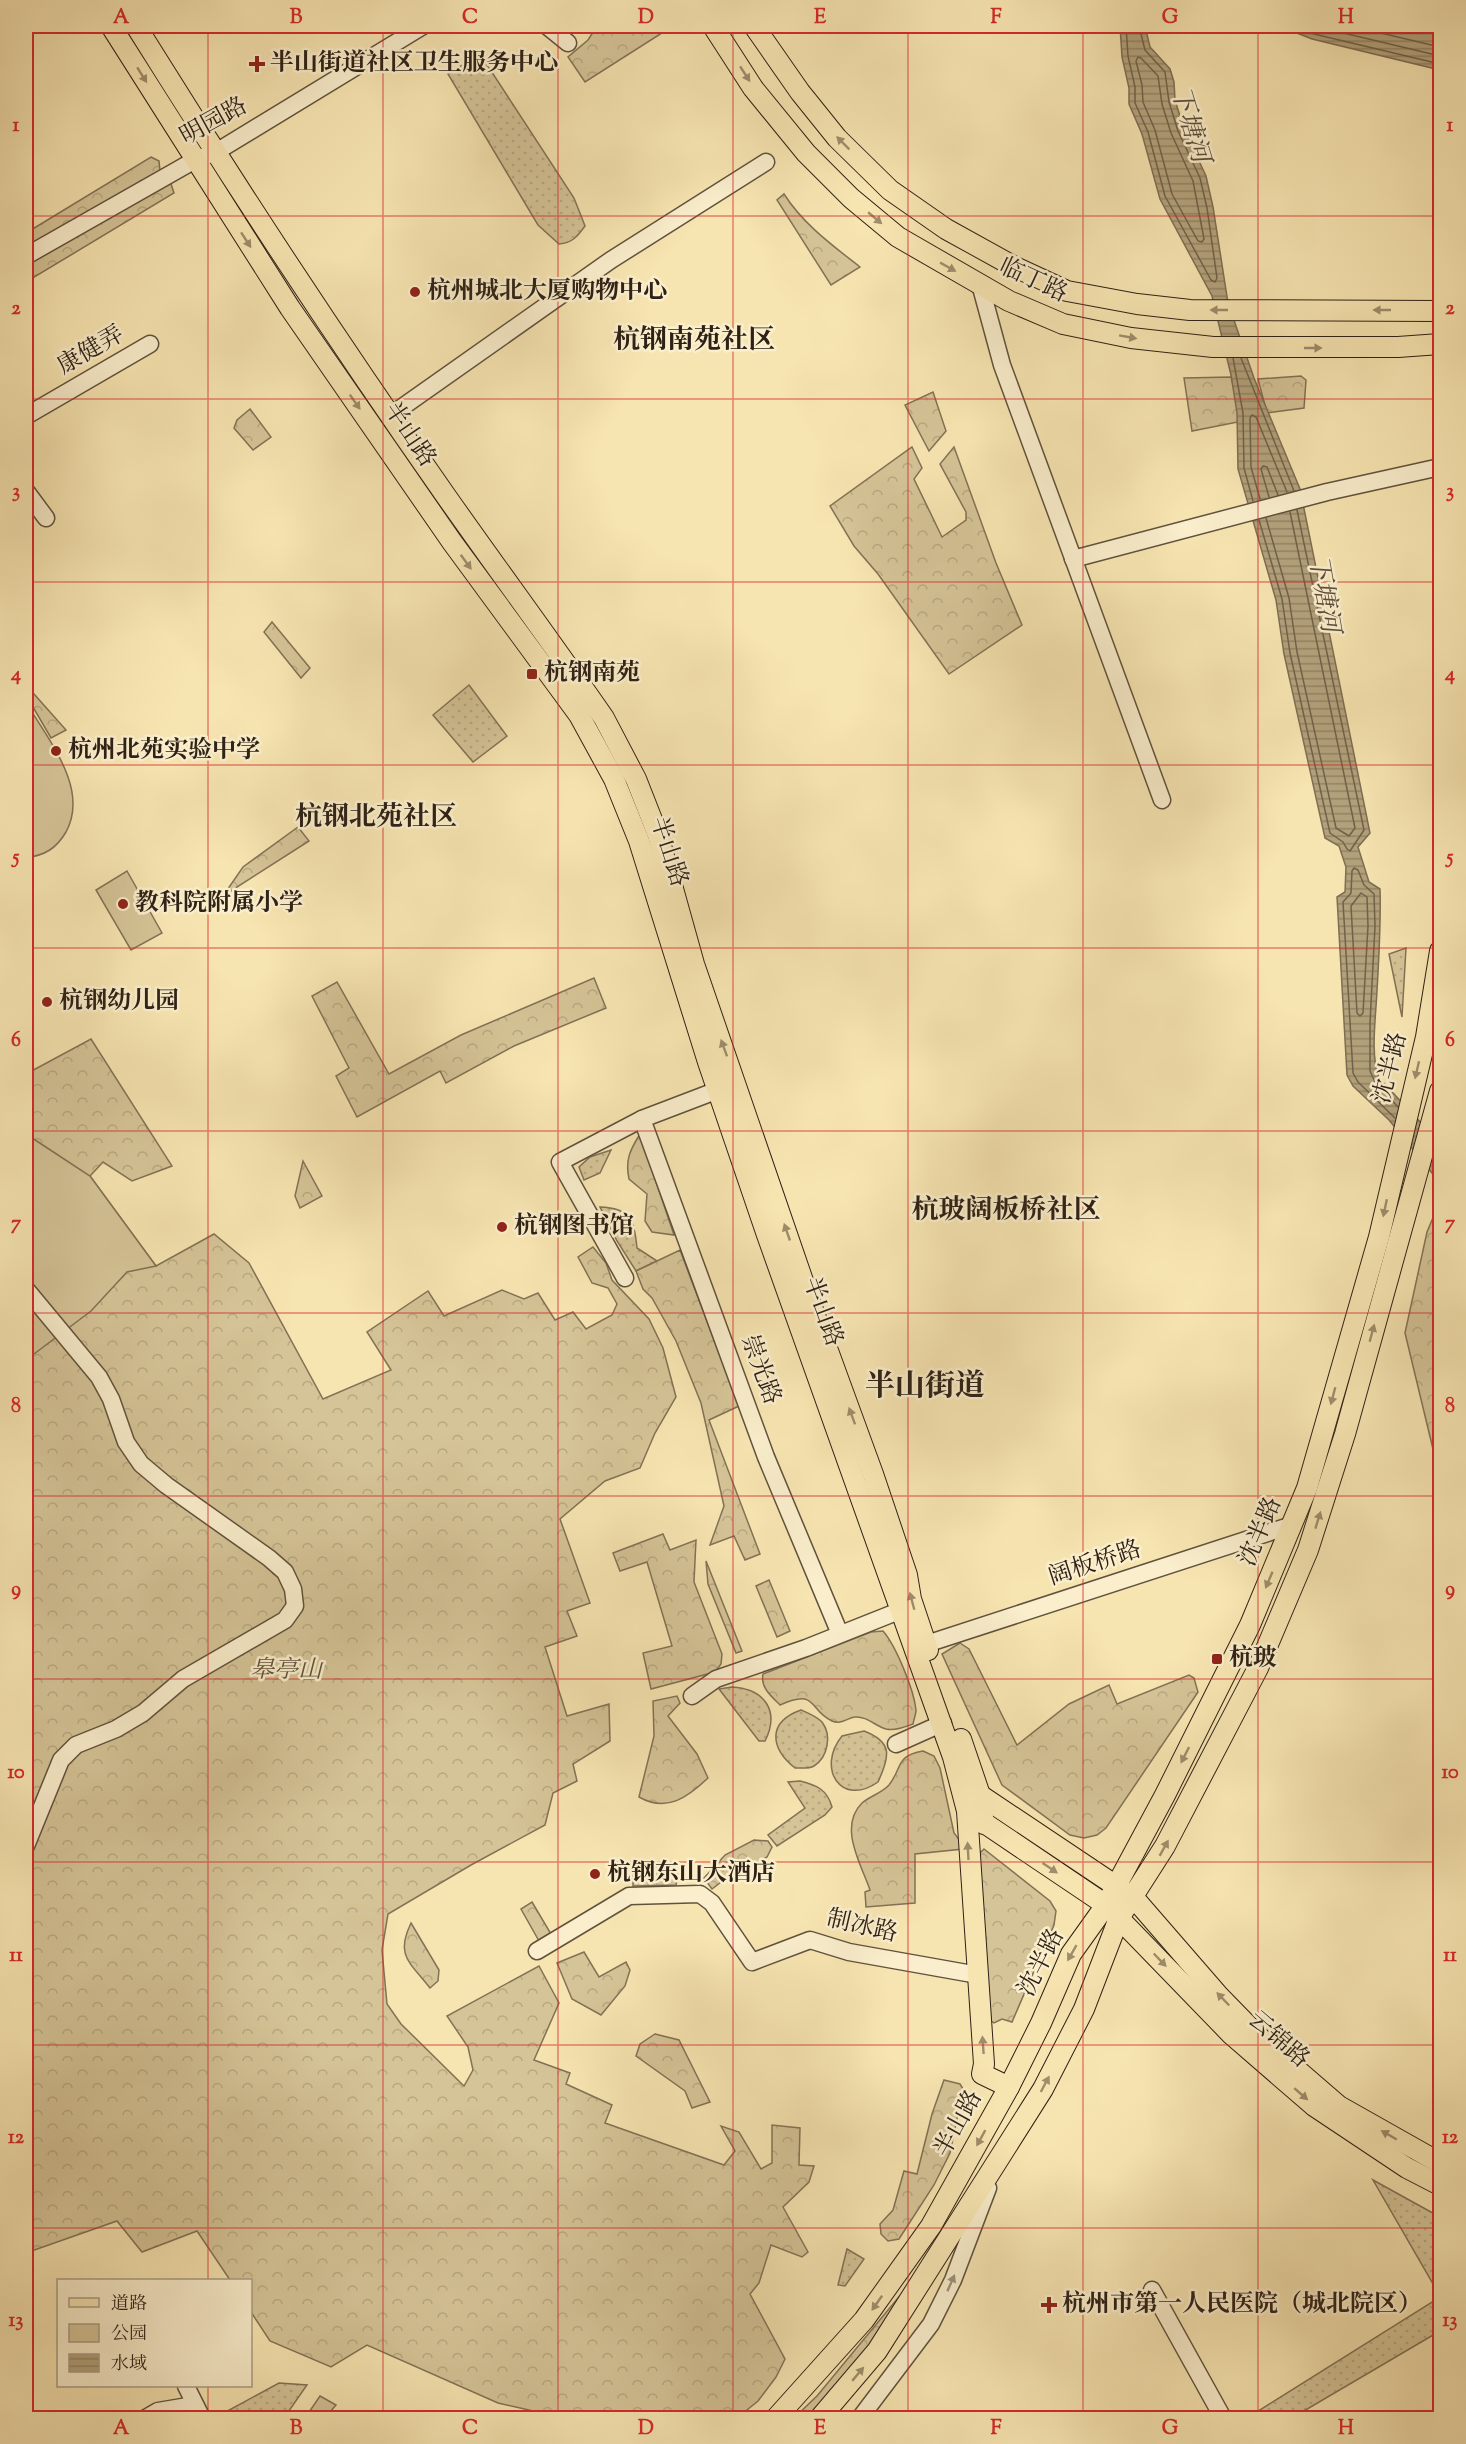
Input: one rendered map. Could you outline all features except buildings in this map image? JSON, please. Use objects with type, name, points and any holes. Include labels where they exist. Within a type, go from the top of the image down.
[{"type":"main road","name":"半山路","points":[[111,26],[290,308],[402,470],[579,715],[614,778],[639,841],[718,1090],[856,1481],[899,1611],[920,1646],[970,1802],[984,2064],[982,2073],[1009,2087],[931,2226],[864,2320],[776,2418]]},
{"type":"main road","name":"半山路","points":[[136,26],[216,152],[391,415],[604,718],[636,779],[658,835],[694,964],[907,1575],[920,1646],[970,1802]]},
{"type":"main road","name":"临丁路","points":[[713,26],[753,88],[806,153],[851,198],[898,237],[1009,301],[1063,324],[1131,338],[1213,347],[1398,347],[1440,344]]},
{"type":"main road","name":"临丁路","points":[[754,26],[800,92],[837,138],[890,190],[946,230],[1067,291],[1137,304],[1190,310],[1440,311]]},
{"type":"main road","name":"沈半路","points":[[1004,2151],[1043,2089],[1084,2009],[1112,1912],[1116,1885],[1165,1796],[1250,1625],[1314,1468],[1341,1363],[1379,1237],[1397,1151],[1426,1037],[1440,951]]},
{"type":"main road","name":"沈半路","points":[[1009,2087],[1041,2023],[1071,1954],[1112,1912],[1134,1898],[1165,1846],[1258,1668],[1308,1550],[1345,1434],[1440,1091]]},
{"type":"main road","points":[[970,1802],[1116,1885],[1134,1898]]},
{"type":"main road","points":[[970,1802],[984,1824],[1112,1912]]},
{"type":"main road","name":"云锦路","points":[[1134,1898],[1219,1996],[1277,2052],[1339,2106],[1440,2163]]},
{"type":"main road","name":"云锦路","points":[[1112,1912],[1232,2035],[1314,2106],[1407,2168],[1440,2185]]},
{"type":"main road","points":[[820,2418],[877,2351],[1004,2151]]},
{"type":"street","name":"明园路","points":[[26,256],[195,160],[216,152],[423,26]]},
{"type":"street","points":[[547,26],[568,43]]},
{"type":"street","points":[[391,415],[611,260],[766,162]]},
{"type":"street","points":[[981,284],[1002,365],[1162,800]]},
{"type":"street","name":"康健弄","points":[[26,416],[150,344]]},
{"type":"street","points":[[1074,559],[1327,492],[1440,468]]},
{"type":"street","points":[[26,491],[45,518]]},
{"type":"street","points":[[625,1278],[560,1162],[642,1119],[718,1090]]},
{"type":"street","name":"崇光路","points":[[642,1119],[766,1457],[840,1634]]},
{"type":"street","points":[[26,1289],[99,1377],[111,1399],[126,1442],[141,1464],[166,1485],[269,1558],[285,1572],[293,1589],[294,1606],[285,1620],[183,1679],[144,1713],[116,1729],[76,1745],[62,1760],[26,1846]]},
{"type":"street","name":"阔板桥路","points":[[920,1646],[1292,1525]]},
{"type":"street","points":[[692,1696],[716,1679],[899,1611]]},
{"type":"street","points":[[896,1744],[943,1723]]},
{"type":"street","name":"制冰路","points":[[537,1951],[629,1896],[700,1894],[712,1903],[752,1962],[810,1940],[849,1952],[978,1975]]},
{"type":"street","points":[[860,2418],[931,2324],[953,2280],[974,2218],[1004,2151]]},
{"type":"street","points":[[1152,2290],[1223,2418]]},
{"type":"street","points":[[146,2418],[158,2411],[198,2412],[187,2387]]},
{"type":"green space","points":[[597,26],[673,26],[585,82],[568,57],[588,40]]},
{"type":"green space","points":[[480,54],[574,198],[585,226],[571,241],[559,244],[538,225],[448,74]]},
{"type":"green space","points":[[151,157],[159,161],[160,171],[26,250],[26,233]]},
{"type":"green space","points":[[171,184],[174,193],[26,282],[26,262],[162,185]]},
{"type":"green space","points":[[784,194],[809,224],[860,267],[831,285],[777,200]]},
{"type":"green space","points":[[1301,376],[1306,380],[1304,408],[1267,413],[1258,379]]},
{"type":"green space","points":[[1231,377],[1243,421],[1192,431],[1184,378]]},
{"type":"green space","points":[[933,392],[946,431],[929,451],[905,405]]},
{"type":"green space","points":[[250,409],[271,437],[253,450],[234,428],[237,420]]},
{"type":"green space","points":[[912,447],[922,468],[914,479],[942,537],[966,520],[966,512],[940,464],[954,447],[996,563],[1022,625],[949,674],[878,574],[854,546],[830,506]]},
{"type":"green space","points":[[272,622],[310,668],[301,678],[264,632]]},
{"type":"green space","points":[[26,685],[66,730],[51,738],[26,695]]},
{"type":"green space","points":[[469,685],[507,736],[473,762],[433,715]]},
{"type":"green space","points":[[26,702],[63,764],[73,798],[72,815],[62,838],[49,850],[26,858]]},
{"type":"green space","points":[[298,827],[309,841],[223,896],[243,867]]},
{"type":"green space","points":[[127,871],[162,933],[131,950],[96,890]]},
{"type":"green space","points":[[1406,948],[1402,1017],[1389,954]]},
{"type":"green space","points":[[594,978],[606,1008],[514,1046],[446,1083],[440,1071],[357,1117],[336,1076],[349,1068],[312,996],[337,982],[389,1074],[461,1035]]},
{"type":"green space","name":"皋亭山","points":[[91,1039],[172,1166],[132,1181],[103,1162],[90,1176],[156,1266],[214,1234],[249,1263],[323,1399],[391,1370],[367,1332],[428,1291],[444,1316],[502,1290],[524,1299],[538,1293],[555,1320],[573,1312],[586,1329],[612,1315],[617,1304],[608,1288],[592,1283],[578,1257],[593,1247],[606,1263],[612,1280],[649,1319],[663,1348],[676,1397],[655,1433],[640,1468],[605,1481],[560,1519],[590,1603],[567,1611],[577,1636],[545,1647],[567,1716],[609,1704],[610,1741],[573,1764],[577,1781],[553,1793],[545,1825],[388,1914],[382,1950],[387,2004],[401,2024],[464,2086],[473,2070],[468,2047],[447,2016],[539,1966],[559,2003],[534,2060],[570,2073],[566,2084],[612,2105],[605,2123],[724,2165],[735,2151],[721,2126],[739,2132],[761,2169],[772,2163],[772,2125],[800,2128],[799,2165],[814,2166],[809,2182],[783,2207],[808,2252],[802,2257],[771,2245],[759,2283],[750,2294],[785,2359],[776,2377],[758,2401],[737,2418],[555,2416],[498,2403],[367,2345],[331,2367],[270,2341],[252,2314],[252,2279],[229,2279],[197,2231],[142,2252],[117,2221],[26,2253],[26,1074]]},
{"type":"green space","points":[[26,1134],[90,1176],[156,1266],[127,1272],[91,1311],[26,1360]]},
{"type":"green space","points":[[640,1134],[674,1235],[652,1232],[645,1221],[647,1194],[629,1179],[629,1155]]},
{"type":"green space","points":[[611,1150],[600,1173],[584,1180],[579,1167],[590,1157]]},
{"type":"green space","points":[[303,1161],[322,1196],[300,1208],[295,1196]]},
{"type":"green space","points":[[1440,1201],[1440,1478],[1405,1333],[1427,1232]]},
{"type":"green space","points":[[600,1207],[625,1213],[632,1223],[637,1248],[657,1261],[636,1271],[617,1241]]},
{"type":"green space","points":[[680,1250],[739,1406],[709,1420],[760,1554],[745,1560],[734,1536],[710,1545],[724,1506],[701,1403],[676,1341],[652,1298],[643,1289],[636,1271]]},
{"type":"green space","points":[[663,1534],[670,1550],[696,1540],[694,1582],[722,1654],[721,1664],[715,1672],[651,1689],[643,1653],[672,1646],[647,1562],[620,1571],[613,1553]]},
{"type":"green space","points":[[706,1561],[742,1651],[736,1653],[708,1584]]},
{"type":"green space","points":[[769,1580],[790,1631],[777,1637],[756,1586]]},
{"type":"green space","points":[[883,1631],[899,1657],[912,1691],[916,1710],[913,1724],[889,1729],[859,1717],[835,1722],[824,1716],[807,1700],[792,1700],[780,1705],[763,1683],[763,1674],[871,1632]]},
{"type":"green space","points":[[960,1643],[969,1649],[1017,1745],[1069,1704],[1109,1685],[1117,1704],[1189,1675],[1194,1678],[1198,1692],[1106,1828],[1097,1835],[1084,1838],[1070,1835],[1002,1785],[942,1654]]},
{"type":"green space","points":[[732,1687],[753,1692],[766,1704],[771,1720],[765,1741],[759,1741],[719,1689]]},
{"type":"green space","points":[[677,1696],[680,1703],[668,1716],[697,1754],[708,1778],[685,1797],[676,1801],[649,1802],[639,1797],[654,1736],[653,1701]]},
{"type":"green space","points":[[801,1710],[822,1722],[828,1739],[823,1757],[814,1766],[808,1768],[795,1768],[787,1760],[777,1744],[776,1736],[782,1721]]},
{"type":"green space","points":[[864,1731],[873,1735],[884,1745],[885,1765],[878,1782],[865,1789],[853,1790],[843,1787],[836,1781],[831,1760],[842,1736]]},
{"type":"green space","points":[[923,1751],[934,1756],[940,1768],[954,1833],[963,1849],[915,1854],[915,1903],[866,1907],[865,1892],[870,1890],[854,1846],[852,1823],[855,1813],[862,1803],[889,1785],[904,1759]]},
{"type":"green space","points":[[800,1781],[811,1784],[824,1792],[832,1807],[825,1815],[777,1846],[768,1835],[805,1808],[788,1782]]},
{"type":"green space","points":[[754,1840],[768,1841],[772,1847],[767,1857],[751,1867],[738,1869],[712,1889],[704,1878],[725,1855]]},
{"type":"green space","points":[[984,1849],[1050,1901],[1056,1911],[1054,1925],[1012,2022],[1002,2019],[994,2023],[987,2018],[978,1855]]},
{"type":"green space","points":[[662,1864],[678,1874],[676,1885],[633,1886],[633,1865]]},
{"type":"green space","points":[[532,1902],[551,1934],[539,1941],[521,1909]]},
{"type":"green space","points":[[411,1923],[439,1970],[438,1981],[430,1988],[407,1958],[404,1943]]},
{"type":"green space","points":[[584,1952],[599,1977],[626,1962],[630,1970],[625,1986],[601,2015],[572,1999],[557,1963]]},
{"type":"green space","points":[[655,2034],[679,2040],[710,2102],[692,2108],[685,2091],[636,2056],[640,2044]]},
{"type":"green space","points":[[944,2080],[960,2084],[963,2089],[950,2153],[934,2185],[899,2239],[888,2241],[881,2234],[880,2224],[893,2210],[904,2171],[917,2174],[932,2114]]},
{"type":"green space","points":[[1373,2180],[1440,2217],[1440,2296]]},
{"type":"green space","points":[[847,2249],[864,2259],[845,2286],[838,2285]]},
{"type":"green space","points":[[915,2282],[846,2379],[806,2418],[794,2418],[817,2396],[907,2287]]},
{"type":"green space","points":[[1440,2297],[1440,2331],[1292,2418],[1247,2418]]},
{"type":"green space","points":[[279,2383],[307,2385],[284,2418],[217,2418],[222,2414]]},
{"type":"green space","points":[[320,2396],[336,2405],[325,2418],[305,2418]]},
{"type":"water","points":[[1120,26],[1145,26],[1150,47],[1170,69],[1174,82],[1175,100],[1184,129],[1206,176],[1228,303],[1254,378],[1300,489],[1370,833],[1358,847],[1369,882],[1380,889],[1380,940],[1374,1035],[1376,1069],[1379,1078],[1440,1143],[1440,1183],[1389,1120],[1353,1086],[1347,1075],[1337,897],[1345,892],[1346,867],[1339,846],[1325,838],[1284,654],[1276,600],[1238,469],[1237,413],[1231,375],[1212,296],[1160,199],[1142,134],[1129,104],[1129,88],[1122,57]]},
{"type":"water","points":[[1279,26],[1440,26],[1440,70],[1312,39]]},
{"type":"place","name":"半山街道社区卫生服务中心","points":[[257,64]]},
{"type":"place","name":"杭州城北大厦购物中心","points":[[415,292]]},
{"type":"place","name":"杭钢南苑","points":[[532,674]]},
{"type":"place","name":"杭州北苑实验中学","points":[[56,751]]},
{"type":"place","name":"教科院附属小学","points":[[123,904]]},
{"type":"place","name":"杭钢幼儿园","points":[[47,1002]]},
{"type":"place","name":"杭钢图书馆","points":[[502,1227]]},
{"type":"place","name":"杭玻","points":[[1217,1659]]},
{"type":"place","name":"杭钢东山大酒店","points":[[595,1874]]},
{"type":"place","name":"杭州市第一人民医院（城北院区）","points":[[1049,2305]]},
{"type":"district","name":"杭钢南苑社区","points":[[694,341]]},
{"type":"district","name":"杭钢北苑社区","points":[[376,818]]},
{"type":"district","name":"杭玻阔板桥社区","points":[[1006,1211]]},
{"type":"district","name":"半山街道","points":[[925,1387]]},
{"type":"water label","name":"下塘河","points":[[1189,125]]},
{"type":"water label","name":"下塘河","points":[[1323,594]]}]
